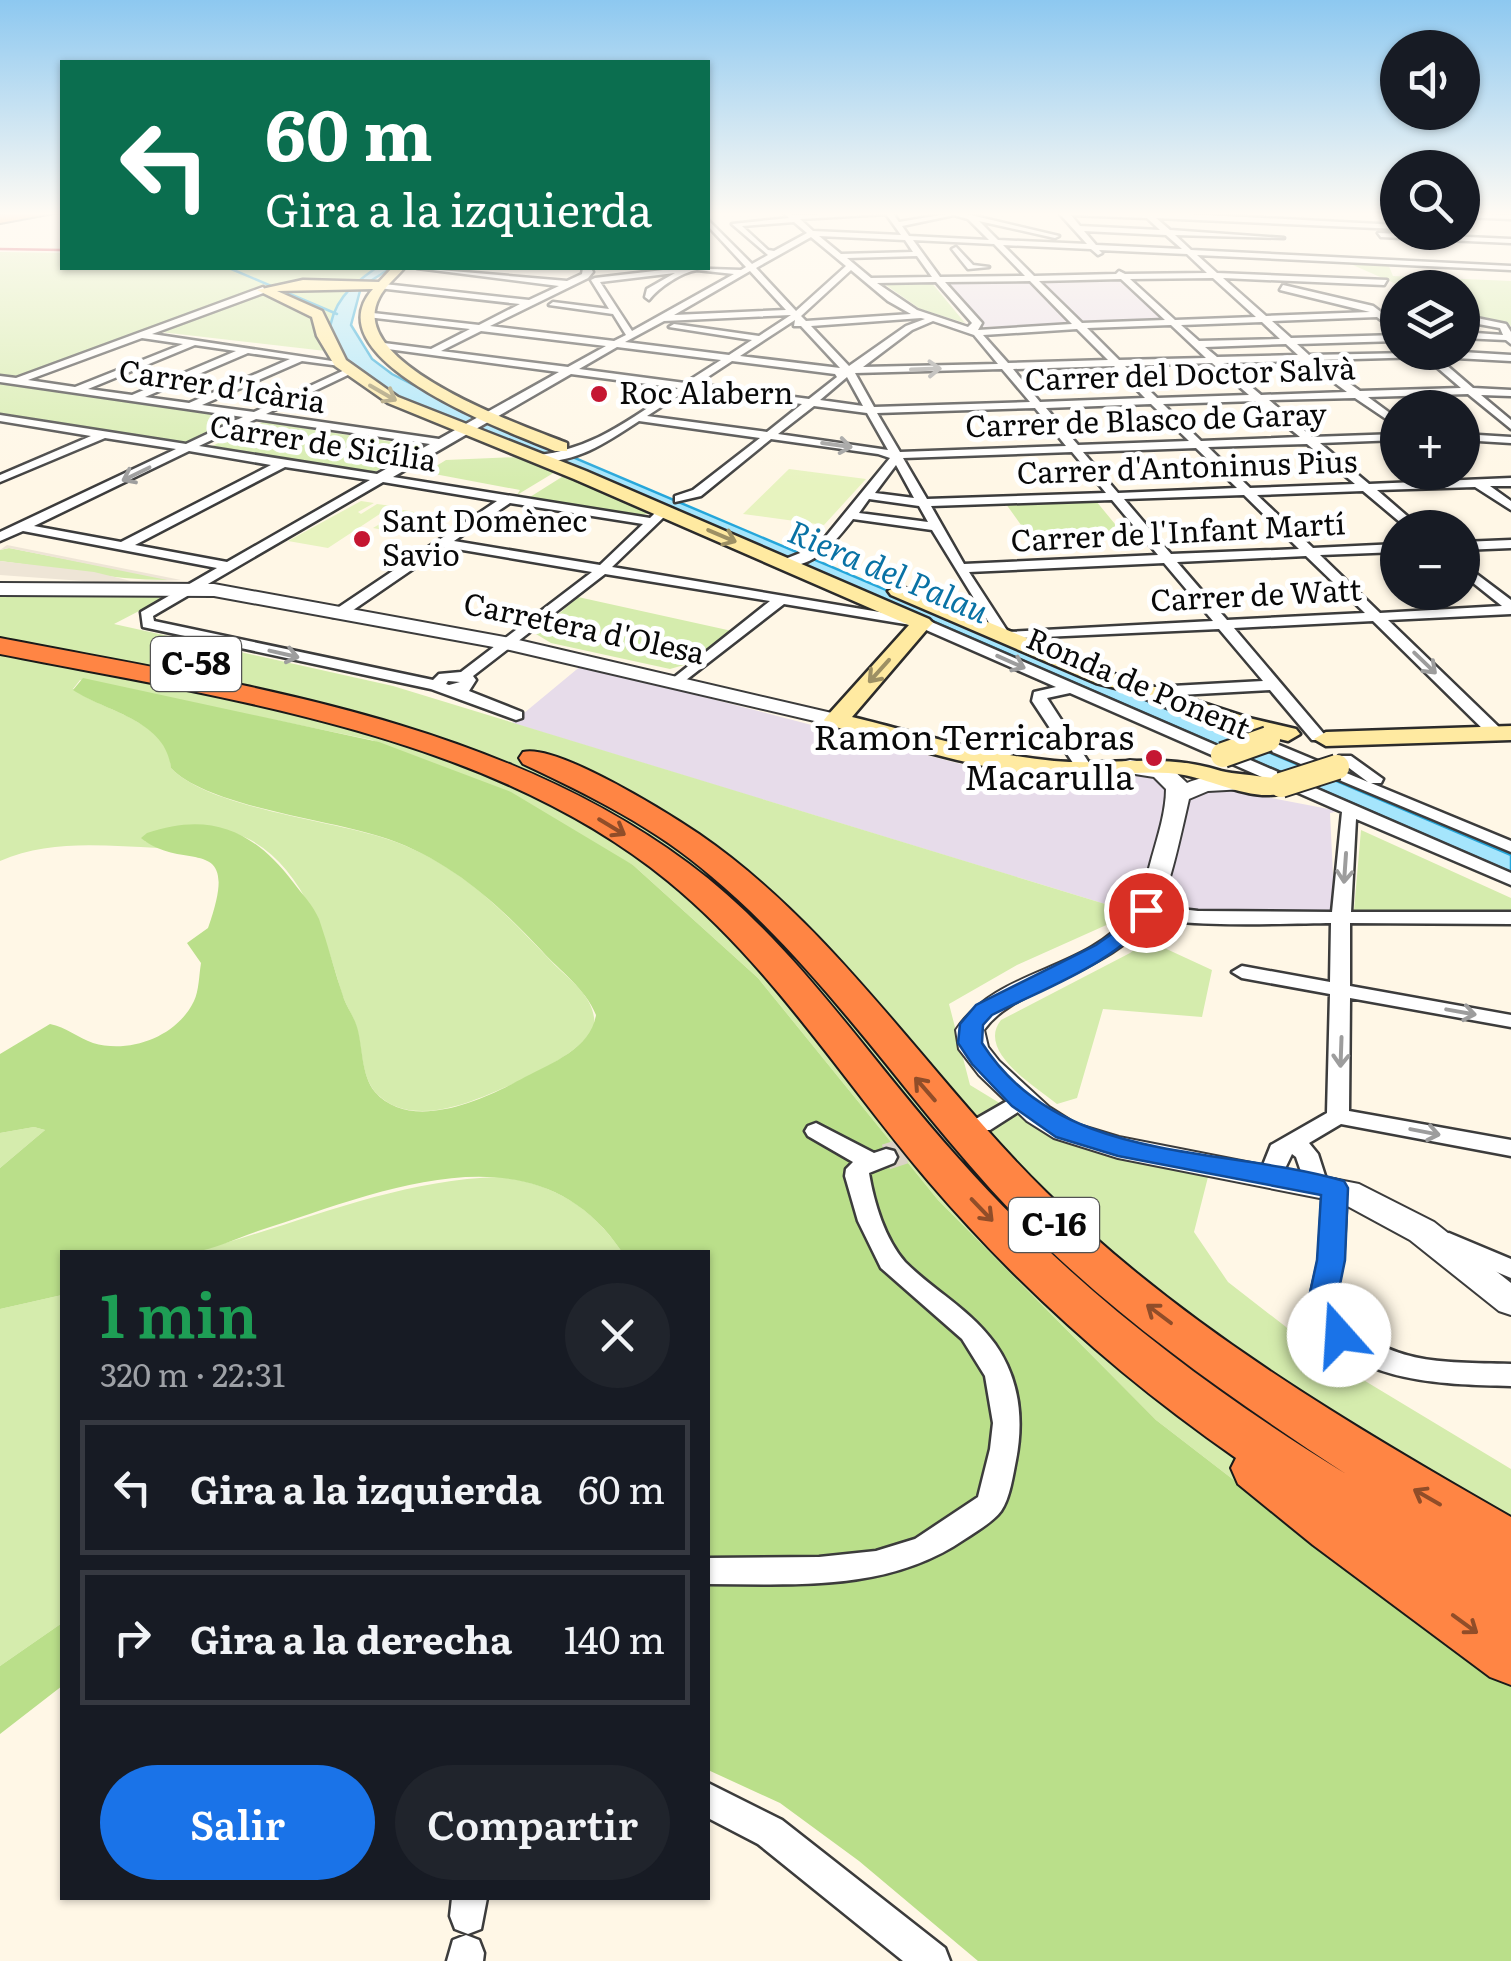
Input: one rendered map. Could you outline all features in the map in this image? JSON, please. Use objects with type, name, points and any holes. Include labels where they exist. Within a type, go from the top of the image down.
[{"type":"highway","name":"C-58","points":[[0,623],[315,690],[376,716]]},
{"type":"highway","name":"C-16","points":[[0,633],[376,716],[562,798],[632,839],[706,894],[751,935],[946,1172],[1064,1293],[1146,1364],[1275,1455],[1511,1597]]},
{"type":"highway","name":"C-16","points":[[0,646],[471,734],[588,782],[664,825],[722,867],[809,952],[978,1150],[1132,1294],[1254,1387],[1363,1460],[1511,1546]]},
{"type":"highway","name":"C-58","points":[[0,659],[278,715],[376,716]]},
{"type":"highway","points":[[1146,1364],[1218,1436],[1332,1528],[1511,1657]]},
{"type":"main road","points":[[294,304],[321,317],[324,336],[345,367]]},
{"type":"main road","points":[[371,304],[367,314],[376,345]]},
{"type":"main road","name":"Ronda de Ponent","points":[[376,345],[405,373],[571,453],[659,513]]},
{"type":"main road","name":"Ronda de Ponent","points":[[345,367],[385,395],[543,459],[659,513],[796,556],[1104,678],[1154,692],[1240,725],[1282,736],[1379,740],[1504,734]]},
{"type":"main road","name":"Ronda de Ponent","points":[[796,556],[920,622]]},
{"type":"main road","points":[[836,720],[920,622]]},
{"type":"main road","name":"Carretera d'Olesa","points":[[836,720],[1042,768],[1223,769]]},
{"type":"main road","points":[[1223,769],[1282,736]]},
{"type":"main road","points":[[1322,738],[1339,746],[1343,761]]},
{"type":"main road","points":[[1223,769],[1281,785],[1343,761],[1379,740]]},
{"type":"street","points":[[0,387],[228,304]]},
{"type":"street","points":[[488,307],[495,304]]},
{"type":"street","points":[[433,351],[531,304]]},
{"type":"street","points":[[607,304],[630,334]]},
{"type":"street","points":[[379,478],[684,304]]},
{"type":"street","points":[[784,304],[806,324],[871,410],[891,453],[1004,636]]},
{"type":"street","points":[[543,459],[594,446],[806,304]]},
{"type":"street","points":[[898,304],[976,333],[998,329],[1380,317]]},
{"type":"street","points":[[959,304],[976,323],[976,333],[1111,496],[1271,685],[1322,738]]},
{"type":"street","points":[[1058,304],[1246,491],[1504,734]]},
{"type":"street","points":[[1152,304],[1394,510]]},
{"type":"street","points":[[1245,304],[1307,358],[1380,411]]},
{"type":"street","points":[[1353,304],[1380,306]]},
{"type":"street","points":[[553,305],[612,312]]},
{"type":"street","points":[[1364,306],[1380,316]]},
{"type":"street","points":[[406,317],[424,308]]},
{"type":"street","points":[[367,314],[845,375],[1380,356]]},
{"type":"street","points":[[453,323],[473,314]]},
{"type":"street","points":[[654,321],[794,314]]},
{"type":"street","points":[[780,324],[928,317]]},
{"type":"street","points":[[444,688],[444,677],[464,676],[510,644],[602,570],[659,513],[697,492],[845,375],[928,317]]},
{"type":"street","points":[[654,321],[757,338]]},
{"type":"street","points":[[1480,322],[1503,326],[1510,339]]},
{"type":"street","points":[[140,335],[302,357],[345,367]]},
{"type":"street","points":[[1480,336],[1510,339]]},
{"type":"street","points":[[1197,344],[1380,339]]},
{"type":"street","points":[[76,390],[194,342]]},
{"type":"street","name":"Carrer del Doctor Salvà","points":[[376,345],[871,410],[1380,393]]},
{"type":"street","points":[[132,398],[248,350]]},
{"type":"street","points":[[188,407],[302,357]]},
{"type":"street","points":[[1480,357],[1511,358]]},
{"type":"street","points":[[0,536],[256,418],[345,367]]},
{"type":"street","points":[[1446,370],[1470,390]]},
{"type":"street","name":"Carrer d'Icària","points":[[0,379],[437,442]]},
{"type":"street","name":"Carrer del Doctor Salvà","points":[[1480,391],[1511,393]]},
{"type":"street","points":[[1480,399],[1511,426]]},
{"type":"street","name":"Carrer de Sicília","points":[[0,418],[508,500],[659,513]]},
{"type":"street","name":"Carrer de Blasco de Garay","points":[[637,418],[891,453],[1380,438]]},
{"type":"street","points":[[0,431],[24,422]]},
{"type":"street","points":[[0,479],[102,435]]},
{"type":"street","points":[[484,437],[450,439],[146,615],[148,624],[444,688],[516,715]]},
{"type":"street","points":[[1480,439],[1511,440]]},
{"type":"street","points":[[796,556],[823,548],[866,495],[891,453]]},
{"type":"street","points":[[124,546],[282,463]]},
{"type":"street","name":"Carrer d'Antoninus Pius","points":[[1480,482],[1511,482]]},
{"type":"street","points":[[1480,483],[1511,506]]},
{"type":"street","name":"Carrer d'Antoninus Pius","points":[[866,495],[925,503],[1380,486]]},
{"type":"street","points":[[338,614],[508,500]]},
{"type":"street","points":[[850,515],[938,527]]},
{"type":"street","points":[[0,524],[227,566]]},
{"type":"street","points":[[796,556],[828,541]]},
{"type":"street","points":[[443,543],[920,622]]},
{"type":"street","points":[[1480,545],[1511,544]]},
{"type":"street","name":"Carrer de l'Infant Martí","points":[[960,568],[1380,549]]},
{"type":"street","points":[[1480,582],[1511,608]]},
{"type":"street","name":"Carretera d'Olesa","points":[[0,589],[192,588],[510,644],[836,720]]},
{"type":"street","points":[[677,682],[781,600]]},
{"type":"street","name":"Carrer de Watt","points":[[1004,636],[1511,608]]},
{"type":"street","name":"Ronda de Ponent","points":[[920,622],[1511,884]]},
{"type":"street","name":"Ronda de Ponent","points":[[1104,678],[1511,847]]},
{"type":"street","points":[[1154,692],[1271,685]]},
{"type":"street","points":[[1072,689],[1039,695],[1085,769]]},
{"type":"street","points":[[1282,736],[1292,709]]},
{"type":"street","points":[[1343,761],[1367,776],[1511,835]]},
{"type":"street","points":[[1143,767],[1168,775],[1178,791],[1146,910],[1117,941],[990,1006],[972,1024],[969,1036],[974,1050],[1021,1100],[1052,1124],[1096,1142],[1325,1186],[1388,1210],[1422,1230],[1511,1269]]},
{"type":"street","points":[[1178,791],[1204,784],[1223,769]]},
{"type":"street","points":[[1178,791],[1223,769]]},
{"type":"street","name":"Ronda de Ponent","points":[[1223,769],[1511,884]]},
{"type":"street","points":[[1338,1116],[1343,990],[1341,919],[1348,816]]},
{"type":"street","points":[[1146,910],[1192,917],[1511,918]]},
{"type":"street","points":[[1242,972],[1511,1021]]},
{"type":"street","points":[[982,1125],[1021,1100]]},
{"type":"street","points":[[1271,1175],[1279,1151],[1338,1116],[1511,1148]]},
{"type":"street","points":[[710,1571],[823,1569],[881,1562],[922,1550],[990,1504],[1008,1433],[1004,1389],[990,1354],[966,1325],[890,1262],[857,1176],[858,1169],[879,1160],[816,1131]]},
{"type":"street","points":[[1293,1142],[1307,1154],[1325,1186],[1331,1260],[1320,1311],[1339,1335],[1380,1361],[1406,1370],[1511,1375]]},
{"type":"street","points":[[1422,1230],[1511,1302]]},
{"type":"street","points":[[710,1801],[770,1832],[932,1961]]},
{"type":"shaded area","points":[[963,304],[1147,304],[1168,322],[981,327]]},
{"type":"shaded area","points":[[7,545],[181,580],[98,583],[0,582],[97,582],[0,575],[0,561],[94,572],[131,581],[167,580],[9,548],[0,550]]},
{"type":"shaded area","points":[[582,665],[999,774],[1145,774],[1339,811],[1330,813],[1335,916],[1128,911],[512,723]]},
{"type":"green space","points":[[0,304],[343,304],[343,353],[143,330],[16,377],[0,375]]},
{"type":"green space","points":[[912,304],[949,304],[965,323]]},
{"type":"green space","points":[[1480,304],[1511,304],[1511,326],[1483,317]]},
{"type":"green space","points":[[0,382],[239,418],[187,443],[0,414]]},
{"type":"green space","points":[[263,422],[420,446],[373,473],[210,447]]},
{"type":"green space","points":[[519,457],[555,472],[517,495],[520,490],[408,469],[414,465],[433,468],[446,460]]},
{"type":"green space","points":[[789,469],[866,479],[824,525],[743,514]]},
{"type":"green space","points":[[565,475],[650,513],[638,516],[530,497]]},
{"type":"green space","points":[[361,501],[374,503],[358,512],[361,514],[377,504],[392,506],[328,548],[288,541]]},
{"type":"green space","points":[[1096,501],[1124,535],[1067,537],[1076,551],[1041,553],[1006,504]]},
{"type":"green space","points":[[403,510],[444,517],[415,536],[373,528]]},
{"type":"green space","points":[[9,548],[173,580],[108,576],[0,561],[0,550]]},
{"type":"green space","points":[[0,596],[166,597],[114,624],[393,686],[1128,911],[1122,918],[1017,965],[949,1004],[970,1085],[1054,1136],[1208,1177],[1194,1232],[1228,1282],[1322,1355],[1511,1469],[1511,1644],[1389,1600],[1156,1420],[938,1200],[758,978],[633,865],[372,740],[80,680],[73,689],[133,719],[160,739],[171,768],[189,782],[241,803],[387,839],[457,874],[496,906],[587,999],[594,1028],[562,1057],[479,1098],[449,1108],[418,1111],[389,1103],[372,1087],[365,1072],[356,1025],[313,913],[282,865],[262,847],[237,834],[183,827],[166,829],[145,841],[158,848],[58,847],[0,861]]},
{"type":"green space","points":[[578,597],[732,631],[684,665],[670,669],[551,643],[536,634]]},
{"type":"green space","points":[[83,678],[379,742],[511,792],[633,865],[758,978],[938,1200],[1156,1420],[1389,1600],[1511,1644],[1511,1961],[978,1961],[859,1861],[780,1803],[710,1771],[710,1250],[620,1250],[586,1212],[545,1188],[500,1178],[452,1178],[353,1200],[204,1250],[60,1250],[60,1295],[0,1309],[0,1168],[45,1130],[34,1127],[0,1133],[0,1054],[50,1024],[107,1046],[151,1040],[176,1024],[196,997],[201,963],[187,943],[208,928],[218,877],[214,866],[204,859],[158,848],[141,838],[147,833],[191,824],[211,825],[247,838],[278,864],[319,919],[357,1027],[367,1077],[375,1092],[391,1104],[429,1111],[491,1094],[569,1053],[587,1037],[596,1015],[579,988],[525,934],[453,872],[388,839],[242,803],[189,782],[171,768],[167,752],[146,728],[73,690]]},
{"type":"green space","points":[[1361,830],[1511,898],[1511,910],[1354,910]]},
{"type":"green space","points":[[1147,940],[1212,970],[1202,1017],[1103,1009],[1077,1098],[1057,1104],[1002,1056],[995,1032],[1001,1020],[1130,953]]},
{"type":"green space","points":[[34,1127],[45,1130],[0,1168],[0,1133]]},
{"type":"green space","points":[[499,1177],[554,1192],[598,1222],[620,1250],[199,1250],[382,1195],[459,1180]]},
{"type":"green space","points":[[60,1295],[60,1624],[0,1666],[0,1309]]},
{"type":"green space","points":[[60,1624],[60,1688],[0,1734],[0,1666]]},
{"type":"water","name":"Riera del Palau","points":[[357,304],[351,325],[372,359],[392,374],[471,414],[1511,855],[1511,872],[923,617],[398,397],[349,362],[329,336],[338,305]]},
{"type":"waterway","points":[[312,304],[337,314]]},
{"type":"tunnel","points":[[897,1153],[971,1129]]},
{"type":"tunnel","points":[[886,1157],[904,1151]]},
{"type":"place","name":"Roc Alabern","points":[[599,394]]},
{"type":"place","name":"Sant Domènec Savio","points":[[362,539]]},
{"type":"place","name":"Ramon Terricabras Macarulla","points":[[1154,758]]},
{"type":"route","points":[[1146,910],[1128,932],[1104,950],[984,1010],[972,1024],[970,1043],[980,1059],[1021,1100],[1065,1130],[1118,1148],[1335,1188],[1331,1260],[1320,1311],[1339,1335]]}]
